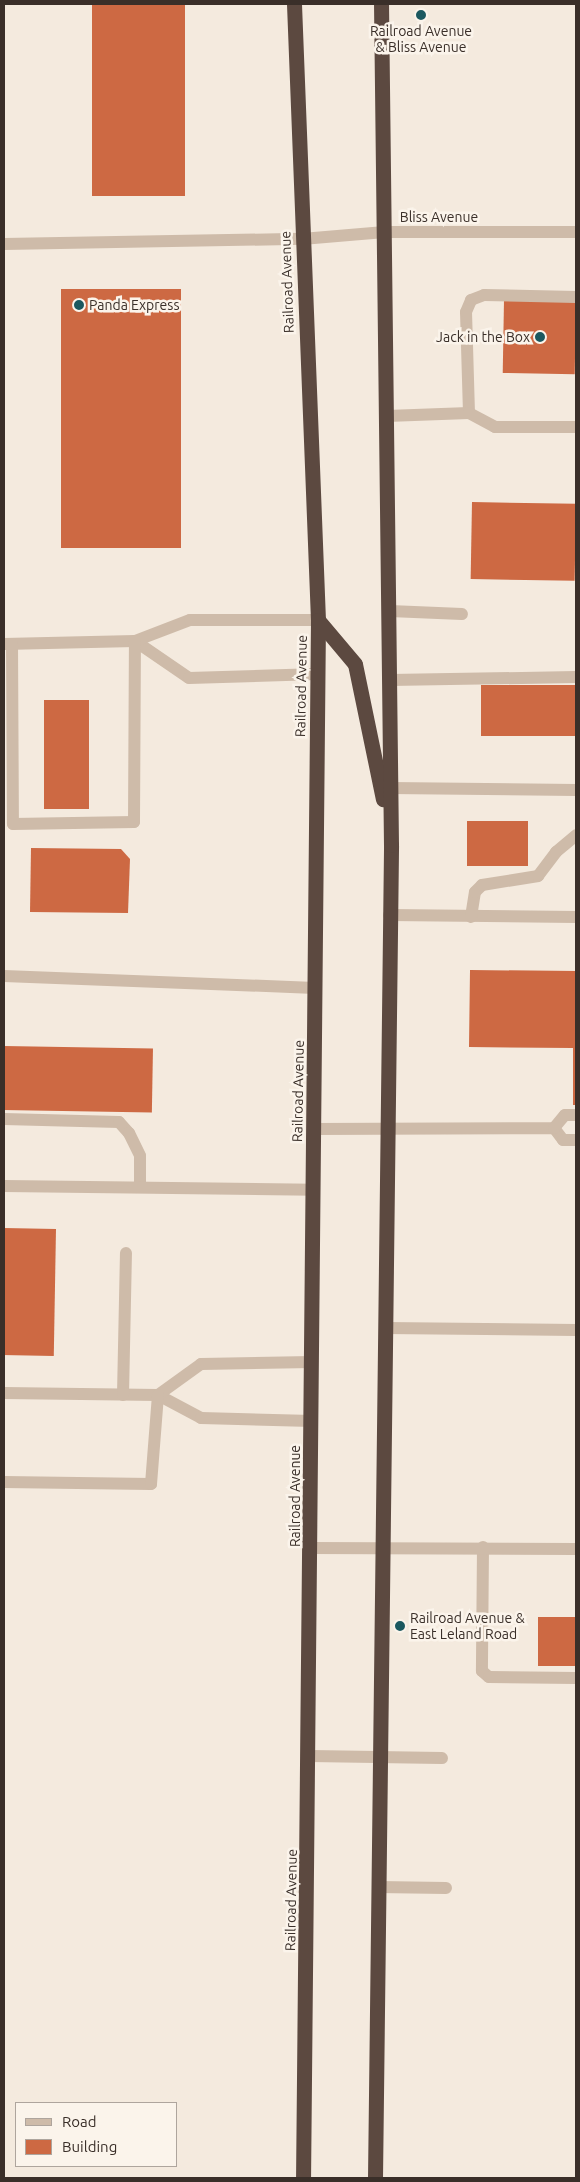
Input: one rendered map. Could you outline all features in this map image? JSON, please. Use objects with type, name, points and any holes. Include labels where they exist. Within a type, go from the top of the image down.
[{"type":"highway","name":"Railroad Avenue","points":[[294,4],[318,620],[310,1756],[303,2178]]},
{"type":"highway","points":[[375,2178],[391,845],[390,611],[381,4]]},
{"type":"highway","points":[[318,620],[355,664],[391,845]]},
{"type":"street","name":"Bliss Avenue","points":[[4,244],[302,239],[385,232],[576,232]]},
{"type":"street","points":[[469,413],[466,312],[471,300],[484,295],[576,297]]},
{"type":"street","points":[[387,416],[469,413],[495,427],[576,427]]},
{"type":"street","points":[[390,611],[462,614]]},
{"type":"street","points":[[135,641],[134,822],[13,824],[8,644],[135,641],[190,620],[318,620]]},
{"type":"street","points":[[135,641],[190,678],[318,674]]},
{"type":"street","points":[[390,680],[576,677]]},
{"type":"street","points":[[390,788],[576,790]]},
{"type":"street","points":[[471,917],[475,892],[482,885],[538,876],[556,852],[576,835]]},
{"type":"street","points":[[389,915],[576,917]]},
{"type":"street","points":[[4,976],[315,988]]},
{"type":"street","points":[[314,1129],[554,1128],[565,1116],[576,1116]]},
{"type":"street","points":[[4,1119],[119,1122],[129,1133],[140,1156],[140,1187]]},
{"type":"street","points":[[554,1128],[564,1140],[576,1140]]},
{"type":"street","points":[[4,1186],[313,1190]]},
{"type":"street","points":[[122,1395],[126,1253]]},
{"type":"street","points":[[385,1328],[576,1330]]},
{"type":"street","points":[[4,1482],[151,1484],[158,1395],[201,1364],[312,1362]]},
{"type":"street","points":[[4,1393],[158,1395],[201,1418],[312,1421]]},
{"type":"street","points":[[483,1547],[480,1664],[489,1677],[576,1678]]},
{"type":"street","points":[[311,1548],[483,1547],[576,1549]]},
{"type":"street","points":[[310,1756],[442,1758]]},
{"type":"street","points":[[378,1887],[446,1888]]},
{"type":"building","points":[[92,4],[185,4],[185,196],[92,196]]},
{"type":"building","points":[[61,289],[181,289],[181,548],[61,548]]},
{"type":"building","name":"Jack in the Box","points":[[504,300],[576,301],[575,374],[503,373]]},
{"type":"building","points":[[472,502],[576,504],[575,581],[471,579]]},
{"type":"building","points":[[481,685],[576,685],[576,736],[481,736]]},
{"type":"building","points":[[44,700],[89,700],[89,809],[44,809]]},
{"type":"building","points":[[467,821],[528,821],[528,866],[467,866]]},
{"type":"building","points":[[31,848],[121,849],[130,859],[128,913],[30,912]]},
{"type":"building","points":[[470,970],[576,971],[576,1105],[573,1105],[573,1048],[469,1047]]},
{"type":"building","points":[[4,1046],[153,1049],[152,1113],[4,1110]]},
{"type":"building","points":[[4,1228],[56,1229],[54,1356],[4,1355]]},
{"type":"building","points":[[538,1617],[576,1617],[576,1666],[538,1666]]},
{"type":"place","name":"Railroad Avenue & Bliss Avenue","points":[[421,15]]},
{"type":"place","name":"Panda Express","points":[[79,305]]},
{"type":"place","name":"Jack in the Box","points":[[540,337]]},
{"type":"place","name":"Railroad Avenue & East Leland Road","points":[[400,1626]]}]
